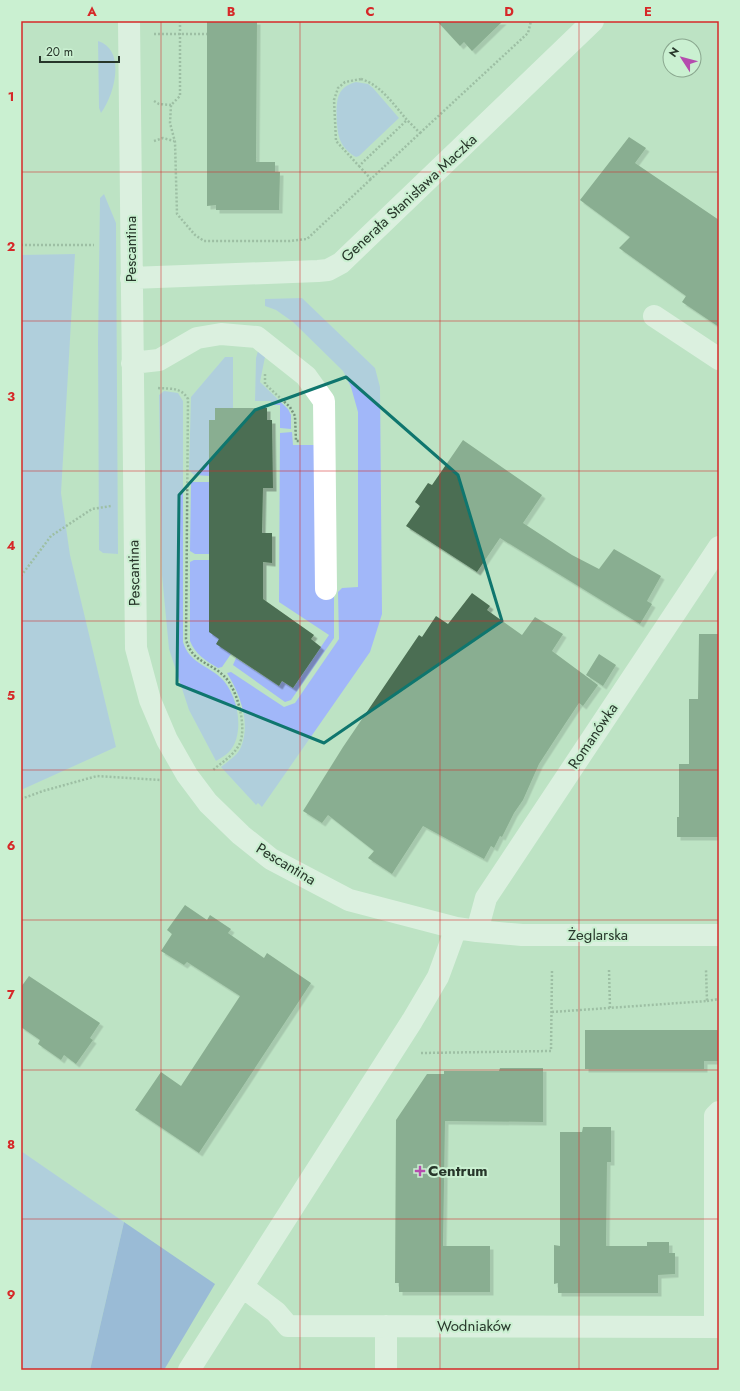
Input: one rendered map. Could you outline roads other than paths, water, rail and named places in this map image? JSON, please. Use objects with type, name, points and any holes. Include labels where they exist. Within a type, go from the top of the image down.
[{"type":"street","name":"Pescantina","points":[[129,21],[132,363],[135,502],[133,524],[136,648],[150,700],[167,740],[187,775],[208,803],[241,836],[271,859],[349,900],[466,929]]},
{"type":"street","name":"Generała Stanisława Maczka","points":[[131,278],[318,271],[328,270],[342,263],[593,21]]},
{"type":"street","points":[[654,316],[719,359]]},
{"type":"street","points":[[132,363],[159,360],[197,338],[220,334],[257,337],[306,376],[324,401],[326,589]]},
{"type":"street","name":"Romanówka","points":[[189,1370],[416,1015],[466,929],[719,547]]},
{"type":"street","name":"Żeglarska","points":[[466,929],[522,935],[719,935]]},
{"type":"street","points":[[717,1327],[715,1116],[719,1112]]},
{"type":"street","name":"Wodniaków","points":[[243,1287],[276,1312],[288,1326],[717,1327]]},
{"type":"street","points":[[386,1326],[386,1370]]},
{"type":"place","name":"Centrum","points":[[420,1171]]}]
